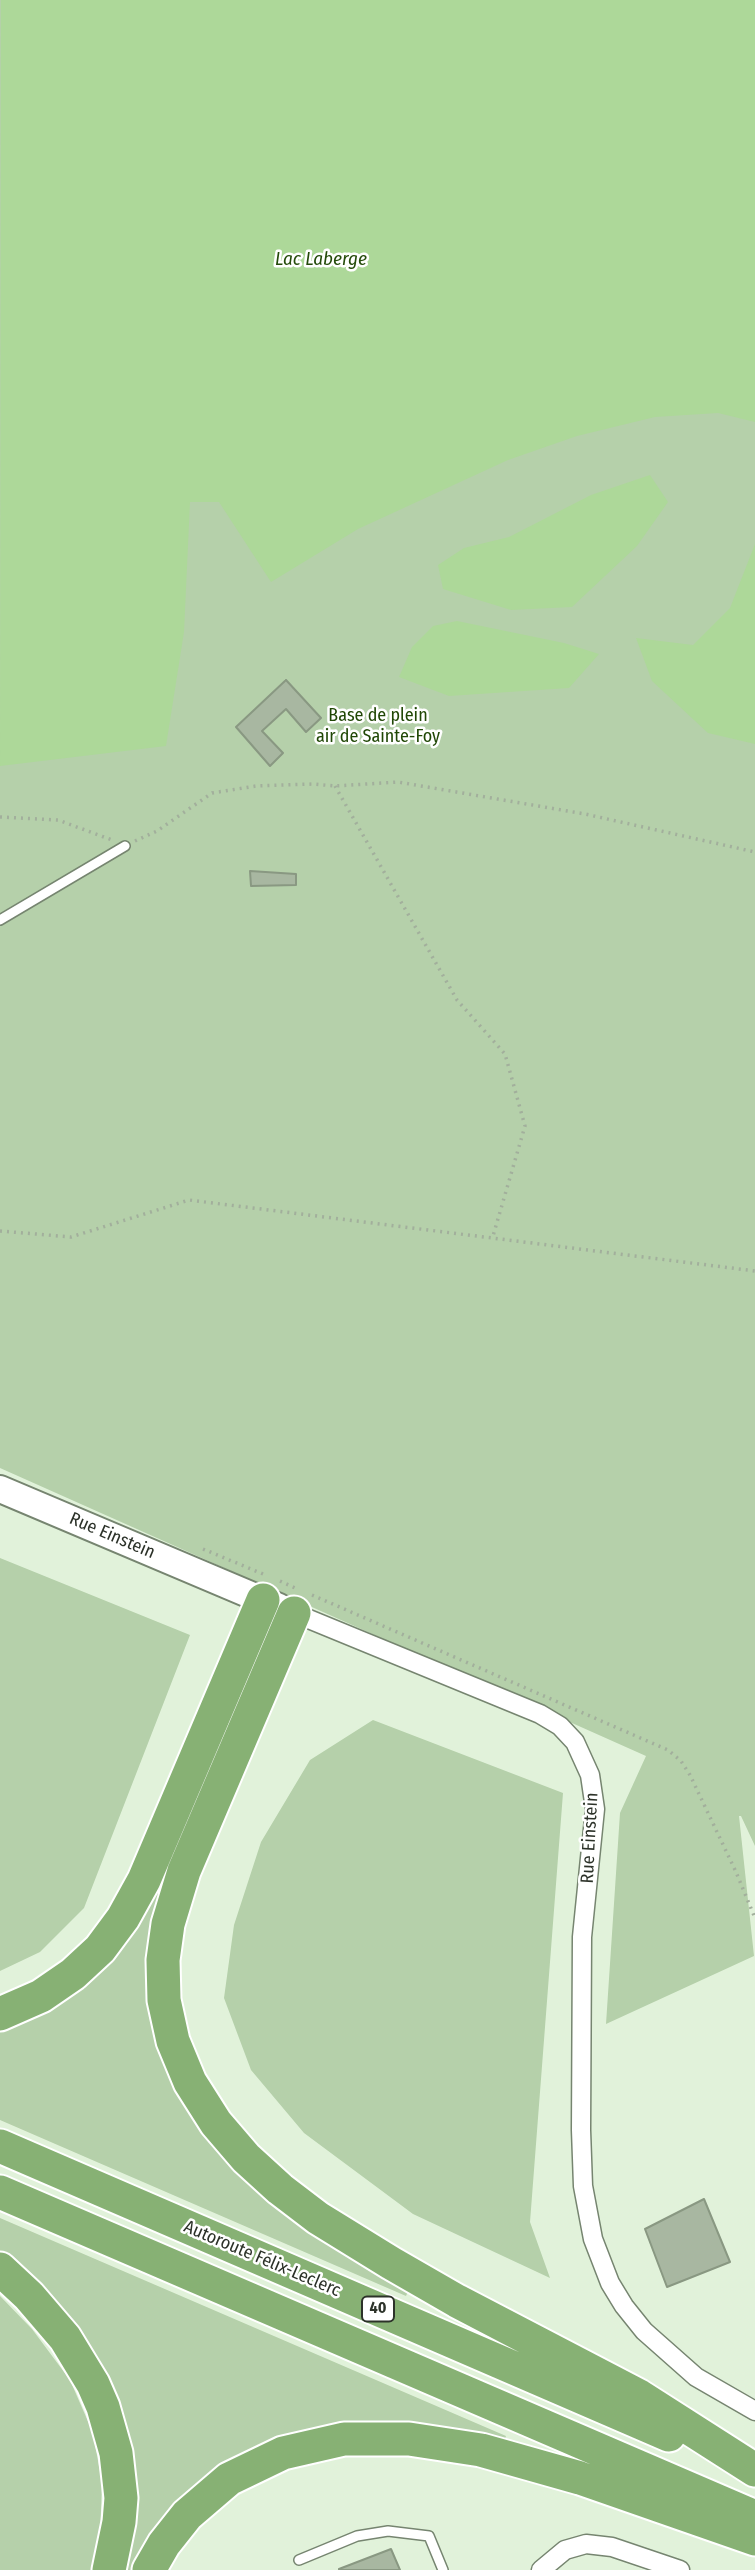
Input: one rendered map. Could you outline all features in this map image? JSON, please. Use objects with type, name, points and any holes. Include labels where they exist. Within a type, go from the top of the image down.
[{"type":"highway","points":[[0,2014],[41,1996],[73,1974],[100,1949],[123,1918],[144,1880],[263,1600]]},
{"type":"highway","points":[[294,1613],[184,1871],[168,1924],[163,1960],[164,2000],[173,2041],[190,2082],[216,2123],[246,2158],[318,2218],[479,2313],[639,2396],[755,2471]]},
{"type":"highway","name":"Autoroute Félix-Leclerc","points":[[0,2146],[755,2471]]},
{"type":"highway","name":"40","points":[[0,2192],[755,2516]]},
{"type":"highway","points":[[0,2269],[29,2296],[65,2338],[93,2384],[103,2407],[116,2453],[121,2498],[109,2570]]},
{"type":"highway","points":[[149,2570],[163,2544],[180,2522],[229,2479],[283,2452],[344,2439],[435,2441],[494,2453],[580,2478],[755,2539]]},
{"type":"street","name":"Rue Einstein","points":[[0,1489],[540,1714],[560,1726],[581,1752],[593,1787],[595,1809],[582,1937],[581,2116],[583,2186],[593,2239],[610,2283],[644,2331],[696,2377],[755,2411]]},
{"type":"street","points":[[541,2570],[556,2555],[586,2544],[612,2547],[680,2570]]},
{"type":"lane","points":[[0,920],[125,846]]},
{"type":"lane","points":[[299,2560],[357,2536],[387,2531],[429,2536],[443,2570]]},
{"type":"path","points":[[0,817],[58,820],[125,846],[157,831],[212,793],[257,786],[335,786],[398,782],[584,814],[755,852]]},
{"type":"path","points":[[335,786],[457,1000],[505,1054],[525,1126],[493,1236]]},
{"type":"path","points":[[0,1231],[71,1237],[189,1200],[493,1236],[755,1271]]},
{"type":"green space","name":"Base de plein air de Sainte-Foy","points":[[0,0],[755,0],[755,1846],[739,1816],[754,1956],[606,2024],[620,1813],[646,1756],[0,1468]]},
{"type":"green space","points":[[0,1558],[190,1635],[84,1908],[40,1952],[0,1971]]},
{"type":"green space","points":[[234,1697],[245,1702],[164,1889],[171,2074],[410,2287],[406,2296],[0,2120],[0,2027],[80,1984]]},
{"type":"green space","points":[[373,1720],[563,1793],[530,2222],[550,2278],[413,2214],[304,2133],[251,2070],[224,1998],[234,1925],[261,1842],[310,1760]]},
{"type":"green space","points":[[0,2218],[506,2436],[503,2444],[264,2444],[236,2457],[213,2473],[134,2570],[120,2570],[133,2472],[0,2253]]},
{"type":"green space","points":[[0,2296],[32,2329],[70,2380],[93,2433],[102,2483],[100,2537],[91,2570],[0,2570]]},
{"type":"water","name":"Lac Laberge","points":[[1,0],[755,0],[755,422],[718,413],[655,417],[577,436],[508,460],[358,529],[271,582],[219,502],[190,502],[184,632],[166,746],[0,766]]},
{"type":"water","points":[[650,475],[668,502],[637,546],[572,607],[511,610],[443,589],[438,565],[464,548],[509,537],[591,495]]},
{"type":"water","points":[[755,544],[755,744],[708,733],[652,681],[636,638],[693,645],[730,608]]},
{"type":"water","points":[[457,621],[564,643],[599,654],[569,688],[449,696],[399,677],[412,647],[433,626]]},
{"type":"building","points":[[286,680],[321,718],[306,732],[286,709],[262,731],[283,753],[270,766],[236,727]]},
{"type":"building","points":[[250,871],[296,874],[296,885],[251,886]]},
{"type":"building","points":[[704,2199],[730,2262],[667,2287],[645,2229]]},
{"type":"building","points":[[391,2549],[400,2570],[339,2570],[339,2569]]}]
